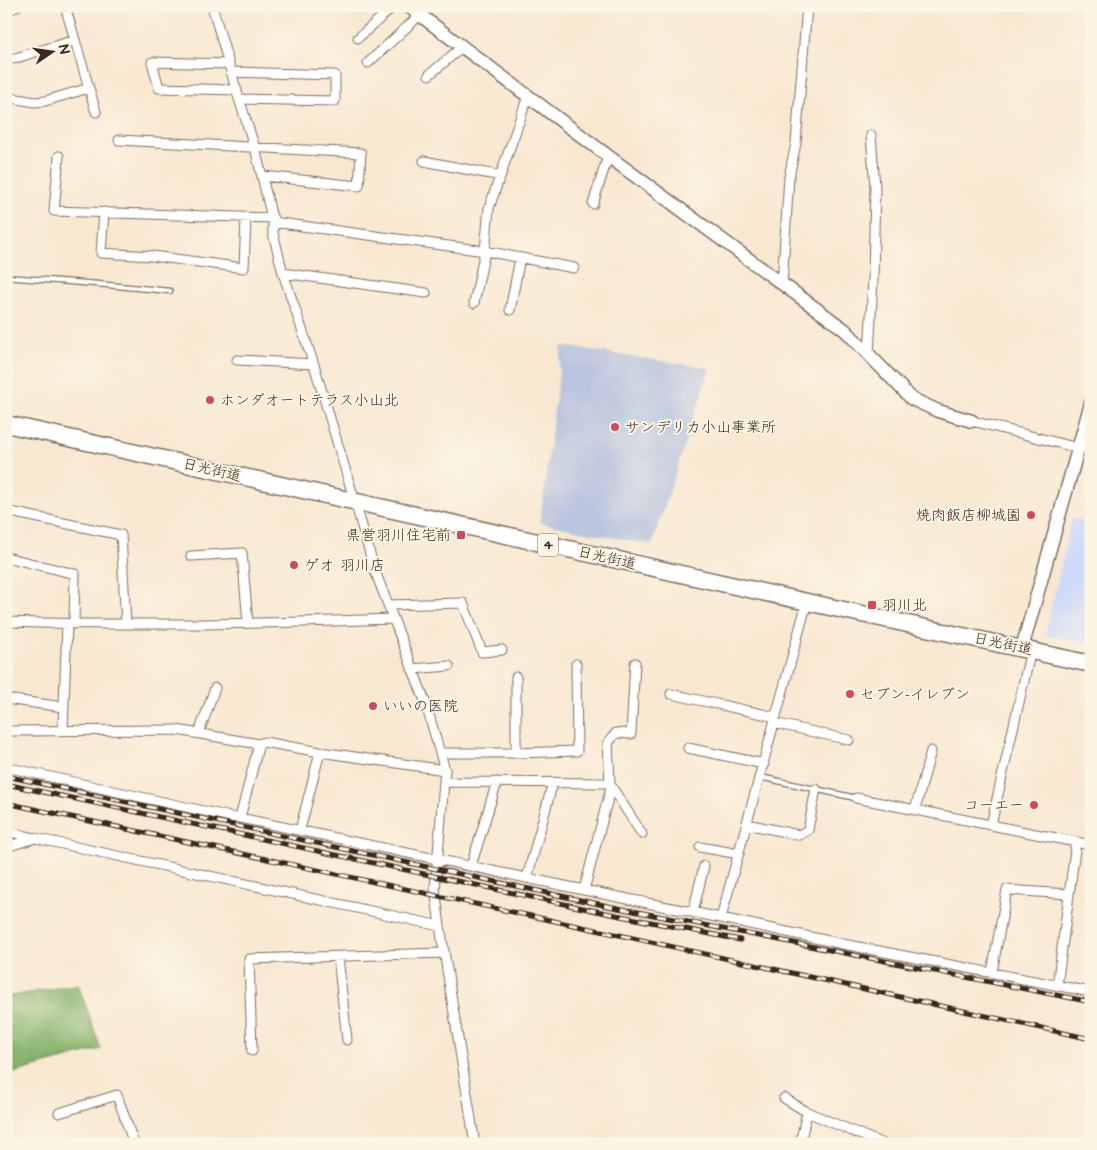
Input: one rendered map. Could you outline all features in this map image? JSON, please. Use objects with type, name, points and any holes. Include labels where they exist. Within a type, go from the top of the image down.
[{"type":"highway","name":"日光街道","points":[[6,424],[1091,664]]},
{"type":"street","points":[[6,12],[17,6]]},
{"type":"street","points":[[65,6],[96,112]]},
{"type":"street","points":[[212,6],[263,176],[273,220],[273,233],[283,273],[314,364],[375,571],[425,701],[445,770],[436,888],[444,953],[475,1144]]},
{"type":"street","points":[[358,38],[394,6]]},
{"type":"street","points":[[408,6],[845,330],[912,399],[938,411],[972,421],[1082,448]]},
{"type":"street","points":[[782,284],[789,177],[796,143],[807,6]]},
{"type":"street","points":[[368,63],[420,15]]},
{"type":"street","points":[[6,61],[75,40]]},
{"type":"street","points":[[429,74],[462,46]]},
{"type":"street","points":[[152,62],[231,68],[335,75],[335,100],[238,95],[159,88],[152,62]]},
{"type":"street","points":[[6,97],[35,102],[45,101],[89,88]]},
{"type":"street","points":[[474,303],[485,251],[489,208],[528,96]]},
{"type":"street","points":[[869,355],[875,187],[871,135]]},
{"type":"street","points":[[118,140],[362,153],[359,186],[263,176]]},
{"type":"street","points":[[59,156],[54,211],[273,220],[485,251],[574,268]]},
{"type":"street","points":[[593,204],[608,156]]},
{"type":"street","points":[[424,161],[501,176]]},
{"type":"street","points":[[104,212],[101,252],[152,256],[244,268],[246,218]]},
{"type":"street","points":[[510,310],[520,258]]},
{"type":"street","points":[[283,273],[426,293]]},
{"type":"street","points":[[237,360],[314,364]]},
{"type":"street","points":[[991,825],[1027,649],[1082,448],[1091,403]]},
{"type":"street","points":[[6,511],[121,535],[126,624]]},
{"type":"street","points":[[191,556],[242,553],[248,624]]},
{"type":"street","points":[[6,557],[75,574],[63,707],[63,730]]},
{"type":"street","points":[[388,605],[463,602],[482,652],[502,650]]},
{"type":"street","points":[[721,918],[807,602]]},
{"type":"street","points":[[6,622],[248,624],[393,620]]},
{"type":"street","points":[[584,890],[610,785],[608,743],[616,733],[631,734],[635,663]]},
{"type":"street","points":[[440,753],[577,752],[576,664]]},
{"type":"street","points":[[412,669],[448,666]]},
{"type":"street","points":[[516,677],[516,753]]},
{"type":"street","points":[[199,733],[215,688]]},
{"type":"street","points":[[671,694],[849,740]]},
{"type":"street","points":[[6,699],[63,707]]},
{"type":"street","points":[[6,731],[177,730],[259,744],[264,742],[445,770]]},
{"type":"street","points":[[240,818],[259,744]]},
{"type":"street","points":[[688,748],[764,764]]},
{"type":"street","points":[[300,830],[320,752]]},
{"type":"street","points":[[915,810],[931,752]]},
{"type":"street","points":[[6,767],[226,816],[843,944],[1091,992]]},
{"type":"street","points":[[444,782],[553,782],[610,785]]},
{"type":"street","points":[[471,866],[497,782]]},
{"type":"street","points":[[527,878],[553,782]]},
{"type":"street","points":[[610,785],[642,834]]},
{"type":"street","points":[[747,824],[799,835],[808,830],[816,789]]},
{"type":"street","points":[[856,798],[1091,845]]},
{"type":"street","points":[[6,831],[440,926]]},
{"type":"street","points":[[6,847],[35,838]]},
{"type":"street","points":[[1057,986],[1076,842]]},
{"type":"street","points":[[700,847],[738,854]]},
{"type":"street","points":[[693,912],[704,866]]},
{"type":"street","points":[[992,972],[1007,890],[1069,894]]},
{"type":"street","points":[[252,1051],[249,960],[444,953]]},
{"type":"street","points":[[338,957],[346,1040]]},
{"type":"street","points":[[59,1113],[117,1095],[134,1144]]},
{"type":"street","points":[[784,1098],[807,1112],[883,1144]]},
{"type":"street","points":[[800,1144],[807,1112]]},
{"type":"lane","points":[[6,277],[170,292]]},
{"type":"lane","points":[[760,777],[856,798]]},
{"type":"shaded area","points":[[562,346],[710,368],[652,545],[540,523]]},
{"type":"shaded area","points":[[1072,518],[1091,523],[1091,645],[1045,635]]},
{"type":"green space","points":[[78,984],[101,1049],[6,1075],[6,997]]},
{"type":"railway","points":[[6,776],[608,906],[1091,1002]]},
{"type":"railway","points":[[6,784],[740,940]]},
{"type":"railway","points":[[6,803],[1091,1039]]},
{"type":"place","name":"ホンダオートテラス小山北","points":[[210,400]]},
{"type":"place","name":"サンデリカ小山事業所","points":[[615,427]]},
{"type":"place","name":"焼肉飯店柳城園","points":[[1031,515]]},
{"type":"place","name":"県営羽川住宅前","points":[[461,535]]},
{"type":"place","name":"ゲオ 羽川店","points":[[294,565]]},
{"type":"place","name":"羽川北","points":[[872,605]]},
{"type":"place","name":"セブン-イレブン","points":[[850,694]]},
{"type":"place","name":"いいの医院","points":[[373,706]]},
{"type":"place","name":"コーエー","points":[[1034,805]]}]
